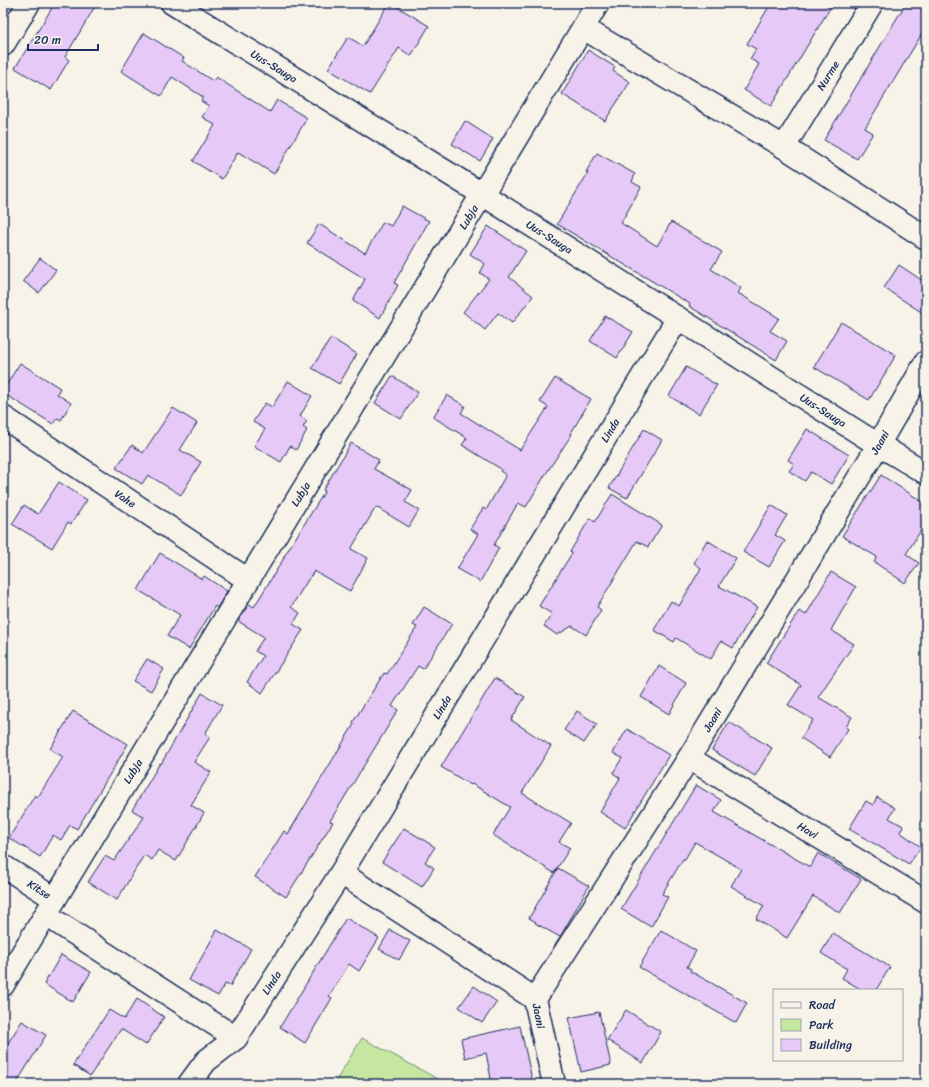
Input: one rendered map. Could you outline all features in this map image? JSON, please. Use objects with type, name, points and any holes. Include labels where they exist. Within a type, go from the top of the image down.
[{"type":"street","points":[[3,46],[29,3]]},
{"type":"street","name":"Uus-Sauga","points":[[172,3],[482,194],[879,445],[926,473]]},
{"type":"street","name":"Lubja","points":[[3,985],[598,3]]},
{"type":"street","name":"Nurme","points":[[784,147],[872,3]]},
{"type":"street","points":[[583,28],[784,147],[926,238]]},
{"type":"street","name":"Linda","points":[[189,1084],[206,1061],[236,1038],[341,873],[678,318]]},
{"type":"street","name":"Jaani","points":[[554,1084],[535,999],[689,758],[879,445],[926,362]]},
{"type":"street","name":"Vahe","points":[[3,417],[248,580]]},
{"type":"street","name":"Havi","points":[[689,758],[926,902]]},
{"type":"street","name":"Kitse","points":[[3,866],[51,907],[236,1038]]},
{"type":"street","points":[[341,873],[535,999]]},
{"type":"green space","points":[[362,1038],[447,1084],[334,1084]]},
{"type":"building","points":[[55,3],[97,3],[65,57],[69,60],[51,90],[15,68]]},
{"type":"building","points":[[389,3],[429,26],[411,56],[399,48],[370,94],[328,69],[348,37],[363,46]]},
{"type":"building","points":[[771,3],[833,3],[771,106],[744,90],[759,64],[750,59],[756,49],[747,44]]},
{"type":"building","points":[[906,3],[926,3],[926,27],[865,128],[873,133],[857,159],[824,140]]},
{"type":"building","points":[[144,33],[184,58],[182,61],[213,81],[216,77],[270,112],[277,100],[307,118],[274,174],[238,152],[222,179],[193,161],[215,125],[202,117],[209,106],[201,101],[203,97],[172,77],[161,96],[121,71]]},
{"type":"building","points":[[588,50],[615,67],[613,71],[630,82],[605,121],[562,94]]},
{"type":"building","points":[[465,121],[493,139],[480,161],[452,144]]},
{"type":"building","points":[[597,153],[635,174],[632,182],[641,187],[621,223],[657,246],[671,222],[722,252],[711,269],[741,288],[738,293],[779,318],[770,331],[787,341],[776,360],[689,306],[690,304],[557,224],[588,173],[586,172]]},
{"type":"building","points":[[402,206],[429,221],[394,283],[398,285],[380,318],[353,301],[365,279],[307,243],[319,224],[365,253],[383,222],[391,226]]},
{"type":"building","points":[[488,226],[526,251],[509,277],[533,296],[512,323],[498,313],[485,330],[463,312],[489,279],[480,273],[485,264],[470,254]]},
{"type":"building","points":[[40,258],[56,270],[39,293],[23,281]]},
{"type":"building","points":[[899,265],[926,283],[926,315],[884,288]]},
{"type":"building","points":[[605,316],[633,332],[617,358],[590,341]]},
{"type":"building","points":[[841,322],[896,355],[869,400],[814,367]]},
{"type":"building","points":[[331,338],[357,354],[339,384],[312,368]]},
{"type":"building","points":[[20,363],[60,388],[57,394],[71,403],[61,420],[57,418],[53,424],[3,393],[3,390]]},
{"type":"building","points":[[686,367],[717,385],[699,414],[669,396]]},
{"type":"building","points":[[392,376],[418,392],[401,419],[375,403]]},
{"type":"building","points":[[555,378],[591,399],[571,433],[572,434],[526,507],[518,503],[494,545],[499,548],[480,582],[457,569],[478,534],[470,529],[483,508],[486,510],[506,475],[500,471],[501,469],[462,445],[467,438],[433,417],[447,395],[465,406],[461,413],[520,450],[548,407],[540,402]]},
{"type":"building","points":[[288,381],[312,396],[300,416],[307,421],[303,427],[307,430],[296,450],[290,446],[281,462],[254,446],[265,429],[253,422],[265,403],[272,407]]},
{"type":"building","points":[[173,408],[197,423],[180,450],[201,462],[181,495],[148,475],[142,484],[116,468],[132,445],[143,453]]},
{"type":"building","points":[[644,429],[662,440],[627,498],[609,488]]},
{"type":"building","points":[[807,429],[849,455],[831,484],[811,472],[805,481],[789,471],[794,464],[788,460]]},
{"type":"building","points":[[351,443],[379,460],[374,469],[412,490],[405,502],[419,510],[409,527],[376,507],[351,549],[368,558],[350,591],[314,571],[291,607],[300,613],[293,624],[303,630],[262,693],[247,682],[263,656],[255,651],[264,637],[238,621],[249,604],[254,607],[325,491],[323,490]]},
{"type":"building","points":[[881,475],[926,504],[926,522],[906,554],[919,563],[905,583],[874,562],[877,557],[842,536]]},
{"type":"building","points":[[59,482],[87,500],[71,524],[68,522],[52,548],[12,524],[24,505],[38,514]]},
{"type":"building","points":[[612,494],[662,525],[648,547],[637,541],[597,607],[601,610],[586,635],[572,626],[557,635],[544,626],[552,614],[539,606],[572,553],[570,552],[590,518],[595,522]]},
{"type":"building","points":[[771,505],[787,515],[775,535],[785,541],[769,567],[743,552]]},
{"type":"building","points":[[707,540],[736,558],[719,586],[757,607],[733,648],[721,641],[711,659],[676,638],[674,642],[654,630],[671,601],[679,606],[701,568],[694,563]]},
{"type":"building","points":[[160,553],[202,579],[204,576],[227,591],[217,608],[215,606],[189,649],[167,636],[180,615],[138,590]]},
{"type":"building","points":[[831,572],[856,587],[831,630],[854,644],[818,697],[852,717],[846,727],[848,729],[830,757],[801,738],[813,720],[788,705],[801,685],[766,663],[799,611],[806,615]]},
{"type":"building","points":[[424,607],[452,624],[423,669],[418,666],[392,706],[398,710],[330,821],[333,822],[286,897],[255,877],[284,831],[288,834],[354,724],[353,722],[384,673],[387,674],[417,627],[413,625]]},
{"type":"building","points":[[147,659],[164,669],[151,691],[133,681]]},
{"type":"building","points":[[659,666],[686,683],[669,714],[641,697]]},
{"type":"building","points":[[495,678],[525,697],[511,720],[551,746],[522,793],[571,823],[559,842],[570,848],[554,873],[493,835],[510,807],[441,767]]},
{"type":"building","points":[[202,693],[222,705],[205,734],[210,737],[194,762],[211,772],[191,805],[204,813],[176,861],[158,850],[152,860],[144,855],[117,900],[88,882],[105,856],[114,861],[144,817],[132,810],[160,763],[161,764]]},
{"type":"building","points":[[73,711],[128,744],[77,829],[70,825],[61,840],[53,835],[40,857],[9,838],[35,795],[38,797],[63,757],[50,749]]},
{"type":"building","points":[[577,711],[597,724],[584,743],[564,730]]},
{"type":"building","points":[[729,722],[772,748],[755,776],[712,750]]},
{"type":"building","points":[[627,729],[669,755],[625,828],[600,812],[620,778],[613,773],[622,758],[613,753]]},
{"type":"building","points":[[696,785],[721,800],[714,812],[810,867],[818,853],[861,879],[840,913],[813,896],[787,938],[756,919],[764,906],[731,886],[741,869],[695,842],[662,894],[668,897],[651,927],[621,909]]},
{"type":"building","points":[[877,797],[895,808],[889,818],[903,826],[900,832],[921,847],[909,864],[849,829],[866,801],[873,805]]},
{"type":"building","points":[[404,828],[435,847],[425,862],[434,868],[422,887],[382,862]]},
{"type":"building","points":[[558,868],[589,886],[560,937],[529,918]]},
{"type":"building","points":[[346,918],[379,938],[359,971],[349,964],[329,996],[332,998],[305,1043],[280,1027]]},
{"type":"building","points":[[217,930],[251,949],[230,986],[225,984],[218,996],[189,980]]},
{"type":"building","points":[[390,930],[410,941],[399,960],[379,949]]},
{"type":"building","points":[[661,930],[696,951],[687,967],[691,969],[690,971],[747,1003],[736,1023],[639,967]]},
{"type":"building","points":[[833,933],[890,967],[877,989],[860,989],[842,978],[847,969],[821,953]]},
{"type":"building","points":[[61,955],[91,972],[73,1002],[44,984]]},
{"type":"building","points":[[474,986],[497,1002],[482,1023],[459,1007]]},
{"type":"building","points":[[137,999],[164,1017],[146,1045],[121,1029],[90,1076],[73,1065],[109,1010],[124,1019]]},
{"type":"building","points":[[626,1010],[661,1032],[643,1063],[607,1040]]},
{"type":"building","points":[[599,1012],[611,1065],[581,1072],[569,1018]]},
{"type":"building","points":[[22,1021],[46,1035],[16,1084],[3,1084],[3,1051]]},
{"type":"building","points":[[520,1026],[533,1084],[492,1084],[486,1053],[465,1058],[461,1039]]}]
